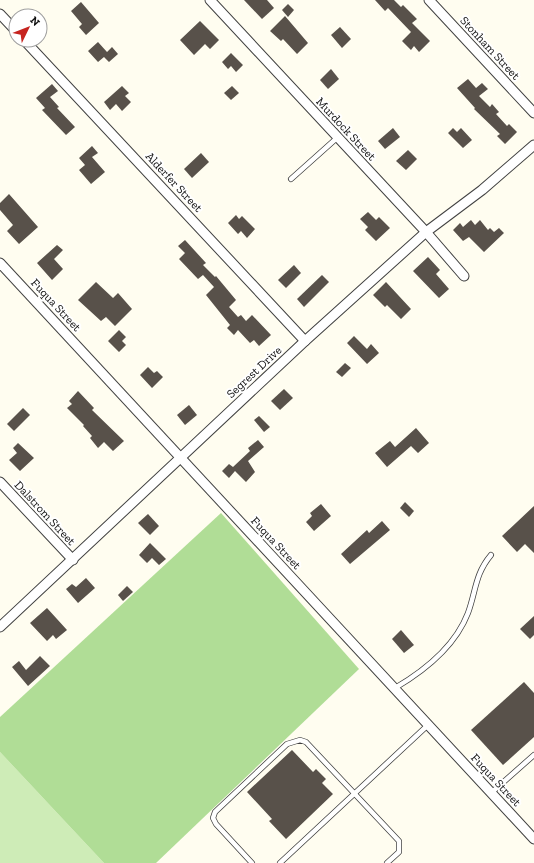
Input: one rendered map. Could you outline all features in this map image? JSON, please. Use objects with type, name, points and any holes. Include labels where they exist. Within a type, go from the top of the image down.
[{"type":"street","name":"Murdock Street","points":[[210,0],[426,232],[464,276]]},
{"type":"street","name":"Stonham Street","points":[[429,0],[534,113]]},
{"type":"street","points":[[0,14],[8,22]]},
{"type":"street","name":"Alderfer Street","points":[[31,48],[305,341]]},
{"type":"street","name":"Segrest Drive","points":[[0,627],[305,341],[426,232],[482,190],[534,145]]},
{"type":"street","name":"Fuqua Street","points":[[0,263],[534,839]]},
{"type":"street","name":"Dalstrom Street","points":[[0,482],[73,560]]},
{"type":"lane","points":[[291,179],[338,137]]},
{"type":"lane","points":[[395,688],[428,667],[460,628],[471,603],[478,575],[482,566],[491,554]]},
{"type":"lane","points":[[280,863],[428,725]]},
{"type":"lane","points":[[252,863],[216,824],[213,818],[215,812],[287,744],[300,740],[306,742],[400,841],[399,852],[387,863]]},
{"type":"lane","points":[[491,793],[534,755]]},
{"type":"green space","points":[[221,513],[359,669],[156,863],[104,863],[0,752],[0,717]]},
{"type":"green space","points":[[0,752],[104,863],[0,863]]},
{"type":"building","points":[[244,0],[267,0],[274,8],[262,19]]},
{"type":"building","points":[[375,0],[394,0],[401,7],[403,5],[417,19],[412,23],[430,41],[419,52],[414,46],[411,50],[402,41],[411,32],[388,8],[385,11]]},
{"type":"building","points":[[81,2],[99,23],[86,35],[79,27],[82,24],[71,11]]},
{"type":"building","points":[[288,4],[294,10],[288,17],[282,10]]},
{"type":"building","points":[[285,16],[308,43],[297,54],[283,39],[281,41],[270,31]]},
{"type":"building","points":[[200,21],[219,40],[210,49],[205,44],[194,55],[180,40]]},
{"type":"building","points":[[340,27],[351,39],[342,48],[331,35]]},
{"type":"building","points":[[98,42],[107,52],[112,47],[118,54],[109,62],[104,57],[98,62],[88,51]]},
{"type":"building","points":[[231,53],[243,65],[236,72],[231,66],[228,69],[222,62]]},
{"type":"building","points":[[331,69],[339,79],[328,89],[320,80]]},
{"type":"building","points":[[468,79],[476,88],[482,83],[488,89],[479,96],[490,107],[492,104],[499,112],[496,114],[507,126],[509,124],[517,132],[505,144],[497,136],[500,134],[474,109],[475,108],[457,88]]},
{"type":"building","points":[[52,84],[58,91],[50,97],[59,107],[57,108],[75,127],[66,135],[42,110],[45,108],[36,98]]},
{"type":"building","points":[[122,86],[129,93],[125,96],[131,102],[122,111],[116,104],[110,110],[104,102]]},
{"type":"building","points":[[232,86],[239,93],[231,100],[224,93]]},
{"type":"building","points":[[393,128],[400,137],[385,149],[378,141]]},
{"type":"building","points":[[453,128],[457,132],[461,128],[472,140],[463,148],[448,133]]},
{"type":"building","points":[[92,146],[98,153],[92,157],[105,172],[91,184],[79,170],[85,165],[79,158]]},
{"type":"building","points":[[408,150],[417,159],[406,170],[396,161]]},
{"type":"building","points":[[201,153],[209,162],[192,178],[184,169]]},
{"type":"building","points":[[9,194],[38,227],[19,244],[7,231],[13,225],[0,210],[0,203]]},
{"type":"building","points":[[368,212],[376,220],[379,217],[390,228],[376,241],[365,230],[368,227],[360,219]]},
{"type":"building","points":[[236,215],[239,219],[242,216],[255,229],[247,238],[241,231],[238,234],[228,223]]},
{"type":"building","points":[[471,220],[475,225],[480,220],[488,230],[490,228],[494,232],[499,228],[504,233],[484,252],[469,237],[463,241],[453,230],[460,223],[463,227]]},
{"type":"building","points":[[185,240],[206,263],[203,265],[215,277],[216,276],[236,300],[229,307],[238,317],[241,315],[246,321],[252,315],[271,335],[259,346],[254,340],[250,343],[238,330],[234,335],[227,328],[230,325],[206,295],[214,287],[203,275],[198,279],[179,259],[185,253],[178,246]]},
{"type":"building","points":[[57,245],[63,250],[54,259],[63,269],[52,280],[37,263]]},
{"type":"building","points":[[428,257],[440,270],[436,274],[449,289],[439,298],[413,271]]},
{"type":"building","points":[[294,265],[301,273],[286,288],[278,280]]},
{"type":"building","points":[[322,275],[329,282],[304,307],[297,299]]},
{"type":"building","points":[[96,282],[113,298],[118,293],[132,309],[115,326],[106,317],[101,321],[78,300]]},
{"type":"building","points":[[386,282],[411,309],[401,319],[387,305],[385,307],[373,295]]},
{"type":"building","points":[[119,330],[126,337],[122,341],[126,345],[119,352],[108,341]]},
{"type":"building","points":[[354,336],[367,349],[371,344],[379,353],[367,364],[347,343]]},
{"type":"building","points":[[345,363],[351,368],[342,377],[336,372]]},
{"type":"building","points":[[148,367],[154,373],[157,371],[163,377],[152,388],[140,375]]},
{"type":"building","points":[[284,389],[293,398],[280,410],[271,401]]},
{"type":"building","points":[[78,391],[94,408],[92,410],[124,441],[113,451],[104,442],[98,448],[90,438],[92,436],[83,426],[84,425],[67,408],[72,404],[69,401]]},
{"type":"building","points":[[189,405],[197,415],[185,425],[177,415]]},
{"type":"building","points":[[23,408],[30,415],[14,431],[7,424]]},
{"type":"building","points":[[259,416],[270,427],[264,432],[254,420]]},
{"type":"building","points":[[416,428],[429,443],[418,453],[411,446],[387,467],[375,453],[390,441],[395,447]]},
{"type":"building","points":[[258,440],[264,447],[248,461],[255,472],[246,482],[235,471],[229,478],[222,471],[229,464],[233,467],[250,451],[248,448]]},
{"type":"building","points":[[18,443],[34,458],[20,471],[9,460],[17,453],[13,448]]},
{"type":"building","points":[[405,502],[414,511],[409,517],[400,508]]},
{"type":"building","points":[[321,504],[331,516],[314,531],[306,522],[312,516],[310,513]]},
{"type":"building","points":[[534,506],[534,553],[525,544],[517,552],[502,536]]},
{"type":"building","points":[[148,514],[159,526],[150,535],[138,523]]},
{"type":"building","points":[[382,521],[390,530],[350,564],[341,554],[367,530],[369,533]]},
{"type":"building","points":[[150,543],[166,559],[159,565],[152,558],[147,563],[139,555]]},
{"type":"building","points":[[86,578],[95,588],[78,603],[66,589],[72,584],[76,587]]},
{"type":"building","points":[[127,586],[133,592],[123,601],[118,595]]},
{"type":"building","points":[[47,608],[67,630],[56,639],[53,635],[47,641],[30,623]]},
{"type":"building","points":[[534,616],[534,635],[530,639],[520,629]]},
{"type":"building","points":[[401,630],[414,645],[404,653],[392,639]]},
{"type":"building","points":[[40,656],[50,666],[28,686],[12,667],[19,661],[26,670]]},
{"type":"building","points":[[524,682],[534,693],[534,737],[503,765],[471,730]]},
{"type":"building","points":[[292,750],[313,772],[316,769],[326,779],[322,783],[333,794],[286,839],[269,821],[272,819],[247,792]]}]
